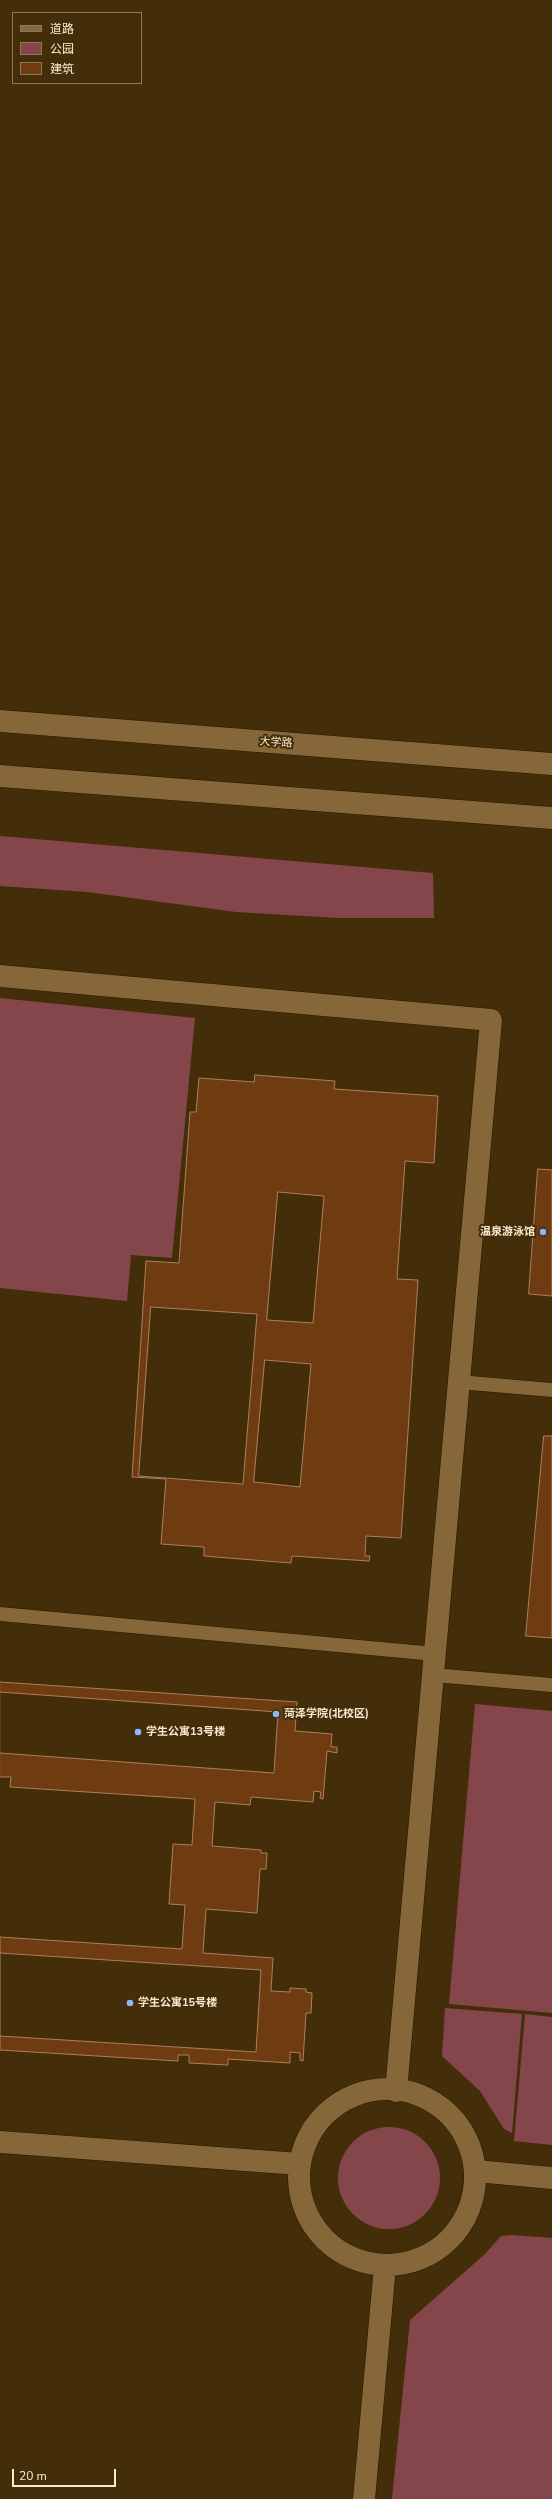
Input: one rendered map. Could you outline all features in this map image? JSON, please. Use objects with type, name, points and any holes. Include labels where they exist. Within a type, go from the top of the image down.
[{"type":"street","name":"大学路","points":[[0,721],[552,764]]},
{"type":"street","points":[[0,776],[552,818]]},
{"type":"street","points":[[0,976],[492,1020],[396,2090]]},
{"type":"street","points":[[372,2090],[396,2090],[409,2091],[442,2107],[466,2135],[476,2171],[471,2207],[452,2238],[422,2260],[385,2266],[356,2261],[330,2245],[320,2234],[310,2222],[300,2194],[299,2164],[312,2130],[337,2103],[372,2090]]},
{"type":"street","points":[[0,2142],[299,2164]]},
{"type":"street","points":[[476,2171],[552,2178]]},
{"type":"street","points":[[364,2499],[385,2266]]},
{"type":"lane","points":[[459,1382],[552,1390]]},
{"type":"lane","points":[[0,1614],[435,1654]]},
{"type":"lane","points":[[433,1675],[552,1685]]},
{"type":"green space","points":[[0,836],[433,873],[434,918],[338,918],[236,912],[87,892],[0,886]]},
{"type":"green space","points":[[0,998],[195,1018],[172,1258],[131,1255],[127,1301],[0,1288]]},
{"type":"green space","points":[[475,1704],[552,1711],[552,2013],[449,2004]]},
{"type":"green space","points":[[445,2008],[522,2014],[512,2133],[504,2129],[480,2091],[442,2056]]},
{"type":"green space","points":[[525,2014],[552,2017],[552,2145],[514,2141]]},
{"type":"green space","points":[[389,2127],[409,2131],[417,2135],[425,2142],[432,2150],[436,2158],[440,2178],[436,2198],[432,2206],[425,2214],[417,2221],[409,2225],[389,2229],[369,2225],[361,2221],[353,2214],[346,2206],[342,2198],[338,2178],[342,2158],[346,2150],[353,2142],[361,2135],[369,2131]]},
{"type":"green space","points":[[513,2235],[552,2238],[552,2499],[392,2499],[410,2320],[485,2254],[501,2236]]},
{"type":"building","points":[[255,1075],[335,1081],[334,1089],[438,1096],[434,1163],[405,1161],[397,1279],[418,1280],[401,1538],[366,1536],[365,1556],[370,1556],[369,1561],[292,1556],[291,1563],[204,1556],[204,1547],[161,1544],[166,1479],[132,1477],[146,1261],[179,1263],[190,1112],[196,1112],[199,1078],[254,1082]]},
{"type":"building","name":"温泉游泳馆","points":[[538,1169],[552,1170],[552,1296],[529,1294]]},
{"type":"building","points":[[278,1192],[324,1196],[313,1323],[267,1320]]},
{"type":"building","points":[[151,1307],[257,1314],[243,1484],[139,1476]]},
{"type":"building","points":[[265,1360],[311,1364],[300,1487],[254,1482]]},
{"type":"building","points":[[544,1436],[552,1436],[552,1638],[526,1636]]},
{"type":"building","points":[[0,1682],[297,1702],[295,1731],[332,1734],[331,1747],[337,1747],[337,1753],[327,1751],[323,1799],[320,1798],[321,1792],[314,1791],[313,1802],[251,1797],[250,1805],[215,1802],[212,1846],[261,1850],[261,1853],[267,1853],[266,1869],[260,1869],[257,1913],[206,1909],[203,1953],[273,1958],[271,1991],[290,1992],[290,1988],[306,1989],[306,1992],[312,1993],[311,2013],[306,2013],[303,2061],[300,2060],[300,2053],[290,2052],[290,2063],[228,2059],[228,2065],[189,2063],[189,2055],[178,2055],[178,2061],[0,2050],[0,1937],[182,1949],[185,1905],[169,1904],[173,1844],[192,1845],[195,1799],[10,1787],[11,1777],[0,1777]]},
{"type":"building","name":"学生公寓13号楼","points":[[0,1692],[278,1712],[274,1773],[0,1753]]},
{"type":"building","name":"学生公寓15号楼","points":[[0,1953],[261,1970],[256,2052],[0,2036]]},
{"type":"place","name":"温泉游泳馆","points":[[543,1232]]},
{"type":"place","name":"菏泽学院(北校区)","points":[[276,1714]]},
{"type":"place","name":"学生公寓13号楼","points":[[138,1732]]},
{"type":"place","name":"学生公寓15号楼","points":[[130,2003]]}]
